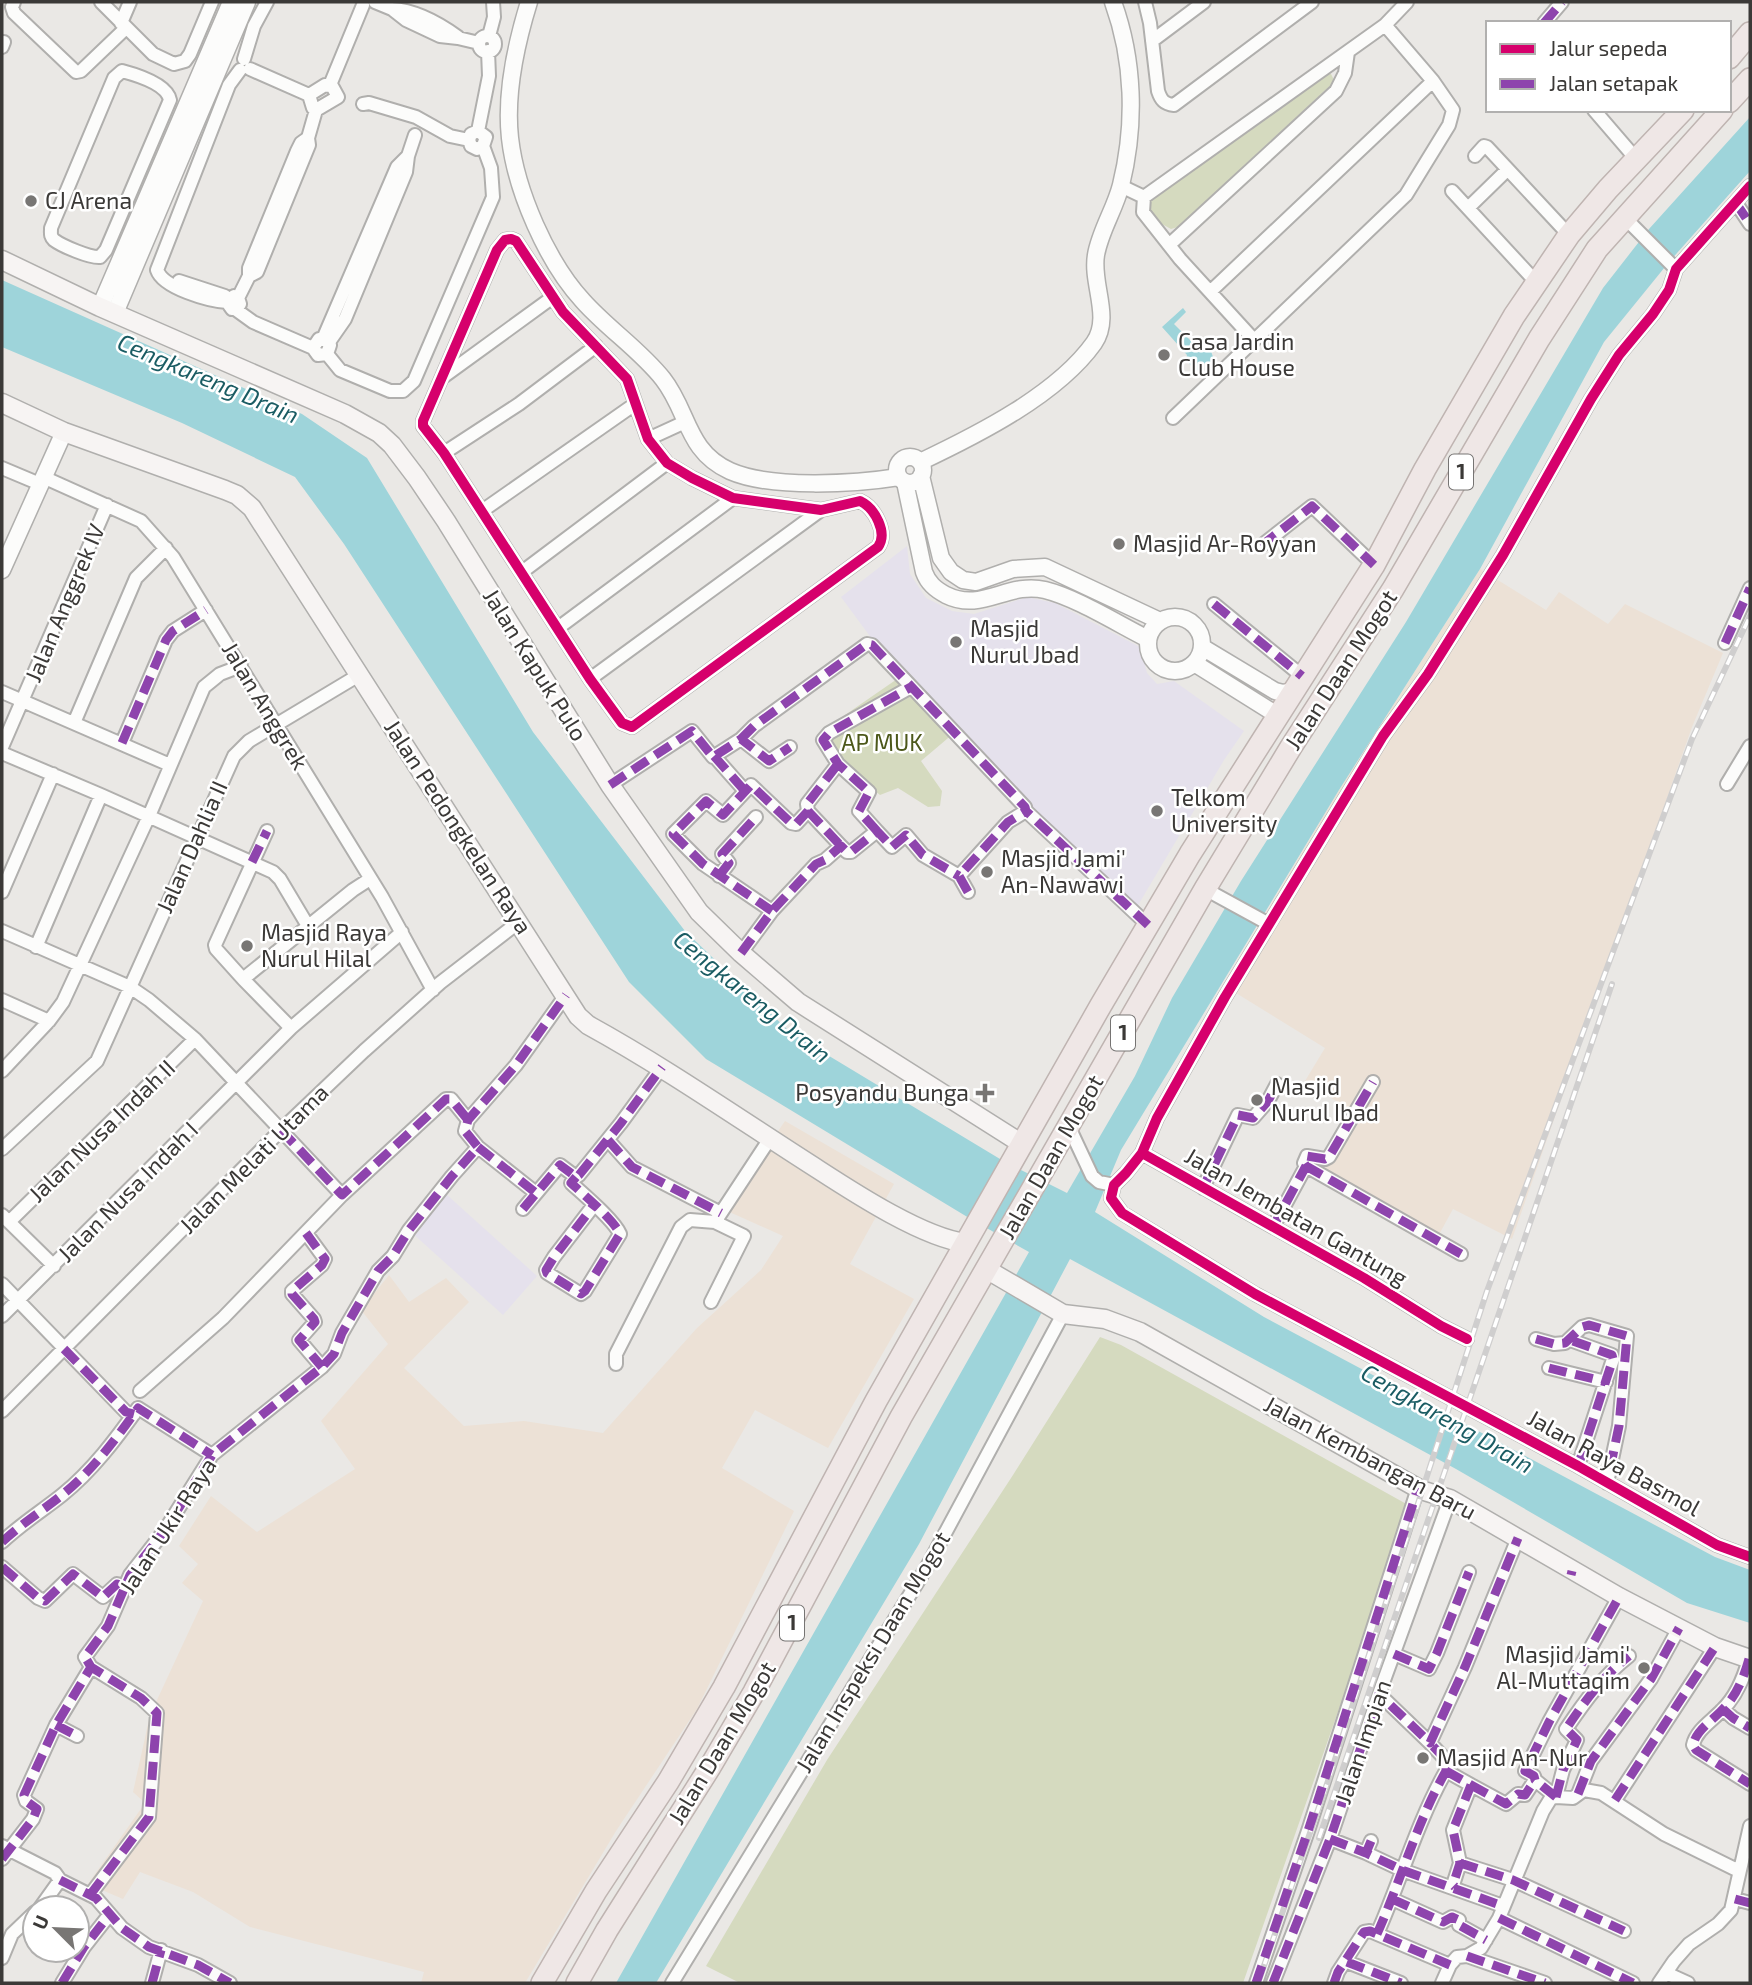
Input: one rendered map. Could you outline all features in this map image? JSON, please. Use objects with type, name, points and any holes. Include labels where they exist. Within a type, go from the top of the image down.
[{"type":"highway","points":[[1731,56],[1750,33]]},
{"type":"highway","points":[[1731,100],[1750,79]]},
{"type":"highway","name":"Jalan Daan Mogot","points":[[542,1983],[596,1891],[668,1782],[712,1709],[876,1401],[1196,842],[1374,565],[1514,316],[1569,235],[1608,189],[1681,112]]},
{"type":"highway","name":"Jalan Daan Mogot","points":[[577,1983],[754,1692],[901,1417],[995,1268],[1040,1177],[1069,1127],[1213,893],[1302,730],[1393,589],[1568,293],[1597,250],[1629,223],[1720,112]]},
{"type":"highway","points":[[1393,589],[1387,579],[1379,575],[1374,565],[1386,563],[1394,568],[1405,569]]},
{"type":"highway","points":[[1277,715],[1302,730]]},
{"type":"main road","name":"Jalan Kapuk Pulo","points":[[2,260],[108,310],[345,414],[379,433],[392,445],[446,521],[610,785],[699,912],[741,953],[814,1013],[1017,1153]]},
{"type":"main road","name":"Jalan Pedongkelan Raya","points":[[2,403],[64,432],[225,490],[252,508],[578,1016],[588,1025],[662,1067],[769,1140],[861,1197],[964,1247]]},
{"type":"main road","name":"Jalan Kembangan Baru","points":[[995,1268],[1058,1311],[1105,1319],[1140,1332],[1418,1488],[1450,1499],[1571,1573],[1715,1647],[1749,1659]]},
{"type":"street","points":[[15,2],[12,7],[14,13],[76,72],[80,71],[123,25],[130,2]]},
{"type":"street","points":[[101,2],[161,60],[174,64],[180,64],[190,54],[212,2]]},
{"type":"street","points":[[160,189],[231,2]]},
{"type":"street","points":[[108,310],[160,189],[247,2]]},
{"type":"street","points":[[267,2],[254,26],[245,66],[229,85],[158,265],[159,275],[181,289],[202,297],[234,302],[253,322],[322,345],[340,370],[390,391],[402,391],[414,381],[493,197],[491,168],[479,140],[489,76],[485,44],[494,17],[493,2]]},
{"type":"street","points":[[528,2],[513,66],[510,138],[525,194],[548,251],[583,301],[661,376],[698,444],[713,461],[732,472],[780,481],[868,482],[900,476],[914,482],[920,469],[1006,418],[1059,379],[1094,343],[1101,332],[1096,255],[1121,186],[1132,92],[1127,52],[1112,2]]},
{"type":"street","points":[[1145,2],[1160,99],[1167,104],[1174,104],[1312,2]]},
{"type":"street","points":[[1152,41],[1204,2]]},
{"type":"street","points":[[1144,197],[1385,25],[1407,2]]},
{"type":"street","points":[[1546,21],[1563,2]]},
{"type":"street","points":[[330,85],[368,3],[401,9],[432,22],[458,38],[485,44]]},
{"type":"street","points":[[1172,418],[1406,195],[1452,117],[1453,110],[1433,81],[1385,25]]},
{"type":"street","points":[[1168,245],[1336,91],[1345,73],[1348,52]]},
{"type":"street","points":[[245,66],[309,95],[316,110]]},
{"type":"street","points":[[122,71],[162,88],[169,95],[169,106],[137,180],[104,254],[92,257],[52,238],[51,228],[114,78],[122,71]]},
{"type":"street","points":[[1211,291],[1433,81]]},
{"type":"street","points":[[309,95],[325,85],[330,85]]},
{"type":"street","points":[[330,85],[338,97]]},
{"type":"street","points":[[234,302],[250,276],[249,268],[297,151],[301,143],[308,138],[316,110],[338,97],[401,120],[415,135]]},
{"type":"street","points":[[363,104],[369,103],[409,115],[450,136],[479,140],[510,138]]},
{"type":"street","points":[[1596,112],[1637,160]]},
{"type":"street","points":[[415,135],[435,130]]},
{"type":"street","points":[[322,345],[397,167],[408,156],[415,135]]},
{"type":"street","points":[[1475,156],[1486,146],[1569,235]]},
{"type":"street","points":[[1468,208],[1507,170]]},
{"type":"street","points":[[137,180],[160,189]]},
{"type":"street","points":[[1121,186],[1144,197]]},
{"type":"street","points":[[1069,1127],[1092,1176],[1111,1185],[1126,1173],[1142,1153],[1157,1118],[1266,923],[1503,555],[1597,388],[1669,290],[1674,267],[1750,186]]},
{"type":"street","points":[[1452,191],[1537,283]]},
{"type":"street","points":[[1144,197],[1143,212],[1168,245],[1254,340]]},
{"type":"street","points":[[1736,203],[1750,224]]},
{"type":"street","points":[[1629,223],[1674,267]]},
{"type":"street","points":[[590,679],[821,510],[855,500],[865,503],[881,528],[883,538],[881,543],[636,725],[628,727],[622,723],[590,679],[444,453],[423,426],[497,250],[505,240],[516,241],[563,312],[627,379],[648,439],[667,463],[733,498],[821,510]]},
{"type":"street","points":[[443,377],[553,297]]},
{"type":"street","points":[[444,453],[519,404],[596,346]]},
{"type":"street","points":[[482,511],[635,404]]},
{"type":"street","points":[[648,439],[684,422]]},
{"type":"street","points":[[2,570],[64,432]]},
{"type":"street","points":[[1148,639],[1048,590],[1023,588],[965,602],[931,585],[924,572],[900,476],[904,458],[912,457],[920,469],[941,558],[951,572],[962,580],[976,582],[1013,569],[1045,567],[1160,621]]},
{"type":"street","points":[[522,572],[667,463]]},
{"type":"street","name":"Jalan Anggrek","points":[[2,468],[107,505],[141,521],[166,548],[370,879],[433,990]]},
{"type":"street","points":[[558,628],[733,498]]},
{"type":"street","name":"Jalan Anggrek IV","points":[[2,747],[107,505]]},
{"type":"street","points":[[1261,546],[1312,506],[1374,565]]},
{"type":"street","points":[[74,723],[136,578],[166,548]]},
{"type":"street","points":[[1725,643],[1750,588]]},
{"type":"street","points":[[1202,647],[1275,691],[1283,693],[1297,683],[1214,604]]},
{"type":"street","points":[[122,743],[166,640],[173,631],[206,610]]},
{"type":"street","points":[[1177,617],[1193,623],[1202,638],[1202,647],[1194,663],[1179,670],[1163,668],[1150,655],[1148,639],[1160,621],[1177,617]]},
{"type":"street","points":[[714,756],[867,643],[872,645],[1026,811],[1148,925]]},
{"type":"street","points":[[1194,663],[1277,715]]},
{"type":"street","points":[[3,1067],[49,1021],[62,1002],[149,816],[204,687],[220,674],[241,666]]},
{"type":"street","name":"Jalan Dahlia II","points":[[2,1149],[97,1060],[234,756],[249,741],[359,675]]},
{"type":"street","points":[[911,687],[830,733],[823,740],[838,764],[869,792],[859,811],[877,831],[892,846],[906,835],[923,855],[959,876],[968,892]]},
{"type":"street","points":[[2,692],[170,765]]},
{"type":"street","points":[[610,785],[692,730],[745,791]]},
{"type":"street","points":[[741,738],[769,761],[790,747]]},
{"type":"street","points":[[1727,784],[1750,746]]},
{"type":"street","points":[[2,753],[273,872],[281,880],[308,926]]},
{"type":"street","points":[[838,764],[807,804],[808,811],[849,853],[877,831]]},
{"type":"street","points":[[2,892],[53,774]]},
{"type":"street","points":[[772,911],[703,864],[673,834],[706,801],[723,815],[752,785],[792,824],[796,824],[808,811]]},
{"type":"street","points":[[36,947],[101,795]]},
{"type":"street","points":[[959,876],[1008,822],[1026,811]]},
{"type":"street","points":[[719,876],[729,863],[722,854],[756,817]]},
{"type":"street","points":[[267,831],[215,944],[216,949],[290,1028]]},
{"type":"street","points":[[741,953],[772,911],[816,864],[841,846]]},
{"type":"street","points":[[243,979],[370,879]]},
{"type":"street","points":[[1213,893],[1266,923]]},
{"type":"street","name":"Jalan Melati Utama","points":[[2,1411],[281,1130],[364,1051],[433,990],[519,922]]},
{"type":"street","points":[[2,931],[130,987],[149,1000],[195,1039],[342,1195]]},
{"type":"street","name":"Jalan Nusa Indah I","points":[[2,1316],[290,1028],[401,932]]},
{"type":"street","points":[[536,1193],[478,1147],[464,1131],[468,1119],[516,1065],[566,995]]},
{"type":"street","points":[[2,1000],[49,1021]]},
{"type":"street","name":"Jalan Nusa Indah II","points":[[5,1219],[195,1039]]},
{"type":"street","points":[[594,1205],[547,1265],[546,1270],[581,1294],[585,1292],[620,1234],[614,1225],[594,1205],[571,1183],[608,1140],[662,1067]]},
{"type":"street","points":[[1373,1082],[1329,1157],[1325,1159],[1309,1155],[1304,1162],[1306,1167],[1461,1254]]},
{"type":"street","points":[[1203,1188],[1238,1115],[1253,1118],[1268,1101],[1277,1084]]},
{"type":"street","points":[[140,1391],[223,1318],[342,1195],[446,1099],[451,1099],[468,1119]]},
{"type":"street","points":[[608,1140],[632,1167],[744,1236],[711,1302]]},
{"type":"street","points":[[718,1218],[769,1140]]},
{"type":"street","name":"Jalan Ukir Raya","points":[[88,1894],[60,1880],[55,1873],[4,1851],[33,1819],[37,1809],[26,1801],[24,1795],[56,1725],[91,1667],[85,1657],[108,1626],[130,1575],[165,1530],[212,1455],[322,1367],[334,1354],[342,1334],[378,1271],[393,1256],[409,1230],[478,1147]]},
{"type":"street","name":"Jalan Jembatan Gantung","points":[[1142,1153],[1467,1339]]},
{"type":"street","points":[[523,1209],[560,1166],[576,1177]]},
{"type":"street","points":[[1273,1227],[1306,1167]]},
{"type":"street","name":"Jalan Raya Basmol","points":[[1111,1185],[1111,1198],[1122,1213],[1255,1294],[1578,1466],[1717,1545],[1750,1557]]},
{"type":"street","points":[[616,1364],[615,1354],[681,1227],[690,1220],[718,1218]]},
{"type":"street","points":[[5,1219],[54,1266]]},
{"type":"street","points":[[306,1233],[325,1259],[322,1265],[291,1293],[314,1318],[314,1322],[299,1340],[322,1367]]},
{"type":"street","points":[[2,1284],[127,1412],[134,1414]]},
{"type":"street","name":"Jalan Inspeksi Daan Mogot","points":[[672,1983],[928,1566],[1058,1311]]},
{"type":"street","points":[[1536,1339],[1554,1344],[1565,1343],[1582,1327],[1588,1325],[1627,1336],[1619,1426],[1607,1483]]},
{"type":"street","points":[[1573,1340],[1613,1357],[1578,1466]]},
{"type":"street","points":[[1549,1368],[1606,1382]]},
{"type":"street","points":[[2,1542],[24,1522],[63,1494],[126,1428],[138,1408],[212,1455]]},
{"type":"street","points":[[1256,1983],[1310,1828],[1418,1488]]},
{"type":"street","name":"Jalan Impian","points":[[1273,1983],[1330,1839],[1450,1499]]},
{"type":"street","points":[[1430,1743],[1474,1647],[1517,1538]]},
{"type":"street","points":[[2,1567],[45,1601],[73,1574],[103,1597],[117,1584],[125,1587]]},
{"type":"street","points":[[1394,1654],[1429,1669],[1469,1572]]},
{"type":"street","points":[[1446,1771],[1506,1804],[1518,1794],[1525,1795],[1549,1722],[1619,1597]]},
{"type":"street","points":[[1578,1794],[1591,1761],[1651,1679],[1679,1628]]},
{"type":"street","points":[[1615,1800],[1715,1647]]},
{"type":"street","points":[[1556,1797],[1563,1770],[1577,1740],[1566,1729],[1591,1691],[1629,1656]]},
{"type":"street","points":[[1749,1659],[1741,1681],[1723,1709],[1707,1723],[1693,1740],[1693,1745],[1696,1750],[1750,1784]]},
{"type":"street","points":[[91,1667],[141,1698],[157,1713],[149,1817],[91,1894]]},
{"type":"street","points":[[1377,1934],[1437,1786],[1446,1771],[1446,1760],[1379,1695]]},
{"type":"street","points":[[1723,1709],[1750,1728]]},
{"type":"street","points":[[56,1725],[77,1736]]},
{"type":"street","points":[[1530,1775],[1556,1797]]},
{"type":"street","points":[[1455,1888],[1453,1885],[1460,1863],[1453,1830],[1471,1785]]},
{"type":"street","points":[[1442,1983],[1457,1957],[1467,1956],[1481,1948],[1486,1940],[1551,1798],[1573,1798],[1584,1790],[1591,1790],[1615,1800],[1664,1834],[1739,1871]]},
{"type":"street","points":[[1688,1983],[1662,1978],[1689,1944],[1725,1917],[1735,1899],[1750,1826]]},
{"type":"street","points":[[1330,1839],[1368,1847],[1402,1870],[1455,1888],[1501,1912],[1609,1978],[1633,1983]]},
{"type":"street","points":[[1460,1863],[1513,1880],[1624,1931]]},
{"type":"street","points":[[50,1894],[60,1880]]},
{"type":"street","name":"Jalan Ukir Raya","points":[[91,1896],[122,1928],[149,1947],[198,1965],[230,1983]]},
{"type":"street","points":[[1392,1899],[1443,1922],[1452,1917],[1459,1920],[1459,1925],[1486,1940]]},
{"type":"street","points":[[1735,1899],[1750,1903]]},
{"type":"street","points":[[62,1983],[83,1947],[110,1914]]},
{"type":"street","points":[[2,1958],[12,1934],[21,1925]]},
{"type":"street","points":[[1334,1983],[1338,1972],[1364,1932],[1370,1931],[1450,1965]]},
{"type":"street","points":[[152,1983],[161,1950]]},
{"type":"street","points":[[1467,1956],[1545,1983]]},
{"type":"street","points":[[1347,1962],[1401,1983]]},
{"type":"shaded area","points":[[907,546],[910,574],[926,598],[952,611],[974,614],[1027,597],[1055,603],[1140,647],[1147,673],[1157,684],[1174,681],[1244,731],[1134,912],[900,677],[841,597]]},
{"type":"shaded area","points":[[1480,569],[1546,610],[1559,592],[1608,624],[1625,604],[1723,653],[1692,727],[1512,1239],[1453,1209],[1436,1240],[1319,1176],[1356,1114],[1305,1081],[1325,1048],[1223,985],[1339,790]]},
{"type":"shaded area","points":[[785,1121],[894,1184],[850,1264],[914,1299],[828,1448],[755,1410],[722,1468],[794,1511],[697,1709],[616,1831],[525,1983],[421,1983],[424,1972],[250,1927],[193,1892],[140,1872],[123,1899],[88,1884],[145,1803],[133,1792],[150,1715],[203,1601],[182,1583],[198,1564],[179,1546],[211,1496],[257,1532],[355,1469],[321,1421],[388,1344],[361,1310],[389,1275],[409,1302],[446,1278],[469,1302],[404,1368],[464,1426],[524,1421],[603,1433],[697,1328],[761,1270],[783,1236],[725,1210]]},
{"type":"shaded area","points":[[446,1194],[537,1276],[503,1315],[411,1232]]},
{"type":"green space","points":[[1325,74],[1331,74],[1334,80],[1331,85],[1178,227],[1171,229],[1160,223],[1148,208],[1150,200]]},
{"type":"green space","name":"AP MUK","points":[[900,677],[954,733],[921,761],[942,791],[940,806],[928,807],[898,788],[880,795],[838,760],[821,737],[845,715]]},
{"type":"green space","points":[[1100,1337],[1121,1345],[1410,1506],[1243,1983],[740,1983],[706,1966],[827,1760]]},
{"type":"water","name":"Cengkareng Drain","points":[[1750,117],[1750,171],[1669,262],[1604,342],[1480,569],[1339,790],[1121,1150],[1095,1212],[1264,1317],[1715,1557],[1750,1570],[1750,1623],[1687,1603],[1456,1469],[1070,1259],[919,1544],[656,1983],[616,1983],[1029,1252],[706,1059],[629,982],[344,544],[295,477],[182,423],[2,347],[2,280],[302,414],[367,458],[533,732],[685,931],[791,1033],[1005,1162],[1067,1193],[1135,1076],[1172,998],[1241,881],[1406,622],[1603,288],[1649,229]]},
{"type":"water","points":[[1183,308],[1186,312],[1174,324],[1198,348],[1209,345],[1214,360],[1207,364],[1200,362],[1199,370],[1195,371],[1186,359],[1187,355],[1162,327]]},
{"type":"railway","points":[[1258,1983],[1328,1781],[1487,1291],[1692,739],[1750,616]]},
{"type":"railway","points":[[1319,1838],[1612,984]]},
{"type":"marked path","points":[[1546,21],[1562,2]]},
{"type":"marked path","points":[[1736,203],[1750,224]]},
{"type":"marked path","points":[[1261,546],[1312,506],[1374,565]]},
{"type":"marked path","points":[[1725,643],[1750,588]]},
{"type":"marked path","points":[[1214,604],[1302,676]]},
{"type":"marked path","points":[[122,743],[166,640],[173,631],[206,610]]},
{"type":"marked path","points":[[741,739],[754,726],[867,644],[872,645],[1026,811],[1148,925]]},
{"type":"marked path","points":[[877,831],[859,811],[869,792],[838,764],[823,740],[829,733],[911,687]]},
{"type":"marked path","points":[[610,785],[692,731],[713,757],[741,739],[769,761],[790,747]]},
{"type":"marked path","points":[[714,756],[745,791]]},
{"type":"marked path","points":[[772,911],[703,864],[673,834],[706,801],[723,815],[751,785],[791,823],[796,824],[808,811],[807,804],[838,764]]},
{"type":"marked path","points":[[808,811],[841,846]]},
{"type":"marked path","points":[[968,892],[959,876],[1008,822],[1026,811]]},
{"type":"marked path","points":[[719,876],[729,863],[722,854],[756,817]]},
{"type":"marked path","points":[[252,862],[267,831]]},
{"type":"marked path","points":[[741,953],[772,911],[816,864],[841,846],[851,852],[877,831],[892,847],[906,835],[923,855],[959,876]]},
{"type":"marked path","points":[[2,1859],[33,1819],[37,1809],[26,1801],[24,1795],[56,1725],[91,1667],[85,1657],[108,1626],[130,1575],[165,1530],[212,1455],[322,1367],[334,1354],[342,1333],[378,1271],[393,1256],[409,1230],[478,1147],[465,1131],[468,1120],[516,1065],[566,995]]},
{"type":"marked path","points":[[523,1209],[560,1165],[576,1177],[579,1175],[662,1067]]},
{"type":"marked path","points":[[1273,1227],[1306,1166],[1304,1163],[1307,1156],[1325,1159],[1329,1157],[1373,1082]]},
{"type":"marked path","points":[[1203,1188],[1238,1115],[1253,1118],[1268,1101],[1277,1084]]},
{"type":"marked path","points":[[281,1130],[342,1195],[446,1099],[451,1099],[468,1120]]},
{"type":"marked path","points":[[608,1140],[632,1167],[721,1213]]},
{"type":"marked path","points":[[478,1147],[536,1193]]},
{"type":"marked path","points":[[1306,1166],[1461,1254]]},
{"type":"marked path","points":[[576,1177],[571,1183],[605,1215],[620,1234],[581,1294],[546,1270],[594,1205]]},
{"type":"marked path","points":[[306,1233],[325,1259],[292,1294],[315,1322],[299,1340],[322,1367]]},
{"type":"marked path","points":[[1536,1339],[1554,1344],[1565,1343],[1582,1327],[1589,1325],[1627,1336],[1619,1426],[1607,1483]]},
{"type":"marked path","points":[[1573,1341],[1612,1355],[1613,1359],[1578,1466]]},
{"type":"marked path","points":[[64,1349],[126,1412],[134,1414]]},
{"type":"marked path","points":[[1549,1368],[1606,1382]]},
{"type":"marked path","points":[[2,1542],[83,1476],[138,1408],[212,1455]]},
{"type":"marked path","points":[[1256,1983],[1309,1828],[1418,1488]]},
{"type":"marked path","points":[[1273,1983],[1330,1839],[1379,1694],[1430,1743],[1465,1667],[1518,1538]]},
{"type":"marked path","points":[[2,1567],[45,1601],[73,1574],[103,1597],[117,1584],[125,1587]]},
{"type":"marked path","points":[[1571,1575],[1572,1571]]},
{"type":"marked path","points":[[1394,1654],[1429,1669],[1469,1572]]},
{"type":"marked path","points":[[1556,1797],[1525,1771],[1549,1722],[1619,1597]]},
{"type":"marked path","points":[[1578,1794],[1591,1761],[1651,1679],[1679,1628]]},
{"type":"marked path","points":[[1615,1800],[1715,1647]]},
{"type":"marked path","points":[[1556,1797],[1563,1770],[1577,1740],[1566,1729],[1594,1690],[1629,1656]]},
{"type":"marked path","points":[[1749,1659],[1735,1693],[1701,1730],[1693,1745],[1696,1750],[1750,1784]]},
{"type":"marked path","points":[[91,1667],[141,1698],[157,1713],[149,1817],[91,1894]]},
{"type":"marked path","points":[[1723,1709],[1750,1728]]},
{"type":"marked path","points":[[56,1725],[77,1736]]},
{"type":"marked path","points":[[1377,1934],[1426,1810],[1446,1771],[1446,1760],[1430,1743]]},
{"type":"marked path","points":[[1446,1771],[1471,1785],[1453,1830],[1460,1863],[1453,1885],[1455,1887]]},
{"type":"marked path","points":[[1471,1785],[1506,1804],[1518,1794],[1525,1795],[1535,1780]]},
{"type":"marked path","points":[[1330,1839],[1366,1853]]},
{"type":"marked path","points":[[1371,1841],[1366,1853],[1402,1870],[1503,1906]]},
{"type":"marked path","points":[[1460,1863],[1513,1880],[1624,1931]]},
{"type":"marked path","points":[[60,1880],[96,1898],[122,1928],[149,1947],[198,1965],[230,1983]]},
{"type":"marked path","points":[[1392,1899],[1443,1922],[1452,1917],[1459,1920],[1459,1925],[1486,1940]]},
{"type":"marked path","points":[[1735,1899],[1750,1903]]},
{"type":"marked path","points":[[62,1983],[84,1947],[110,1914]]},
{"type":"marked path","points":[[1499,1918],[1633,1983]]},
{"type":"marked path","points":[[1334,1983],[1338,1972],[1364,1932],[1370,1931],[1450,1965]]},
{"type":"marked path","points":[[152,1983],[161,1950]]},
{"type":"marked path","points":[[1467,1956],[1545,1983]]},
{"type":"marked path","points":[[1347,1962],[1401,1983]]},
{"type":"cycle path","points":[[1142,1153],[1157,1118],[1225,997],[1383,736],[1428,674],[1503,555],[1591,399],[1619,355],[1669,290],[1676,269],[1750,186]]},
{"type":"cycle path","points":[[511,239],[516,241],[563,312],[627,379],[648,439],[667,463],[733,498],[821,510],[860,501],[871,509],[881,528],[878,547],[632,727],[622,723],[590,679],[444,453],[423,426],[497,250],[505,240],[511,239]]},
{"type":"cycle path","points":[[1467,1339],[1142,1153],[1114,1185],[1111,1198],[1122,1213],[1255,1294],[1578,1466],[1717,1545],[1750,1557]]},
{"type":"place","name":"CJ Arena","points":[[31,201]]},
{"type":"place","name":"Casa Jardin Club House","points":[[1164,355]]},
{"type":"place","name":"Masjid Ar-Royyan","points":[[1119,544]]},
{"type":"place","name":"Masjid Nurul Jbad","points":[[956,642]]},
{"type":"place","name":"Telkom University","points":[[1157,811]]},
{"type":"place","name":"Masjid Jami' An-Nawawi","points":[[987,872]]},
{"type":"place","name":"Masjid Raya Nurul Hilal","points":[[247,946]]},
{"type":"place","name":"Posyandu Bunga","points":[[985,1093]]},
{"type":"place","name":"Masjid Nurul Ibad","points":[[1257,1100]]},
{"type":"place","name":"Masjid Jami' Al-Muttaqim","points":[[1644,1668]]},
{"type":"place","name":"Masjid An-Nur","points":[[1423,1758]]}]
